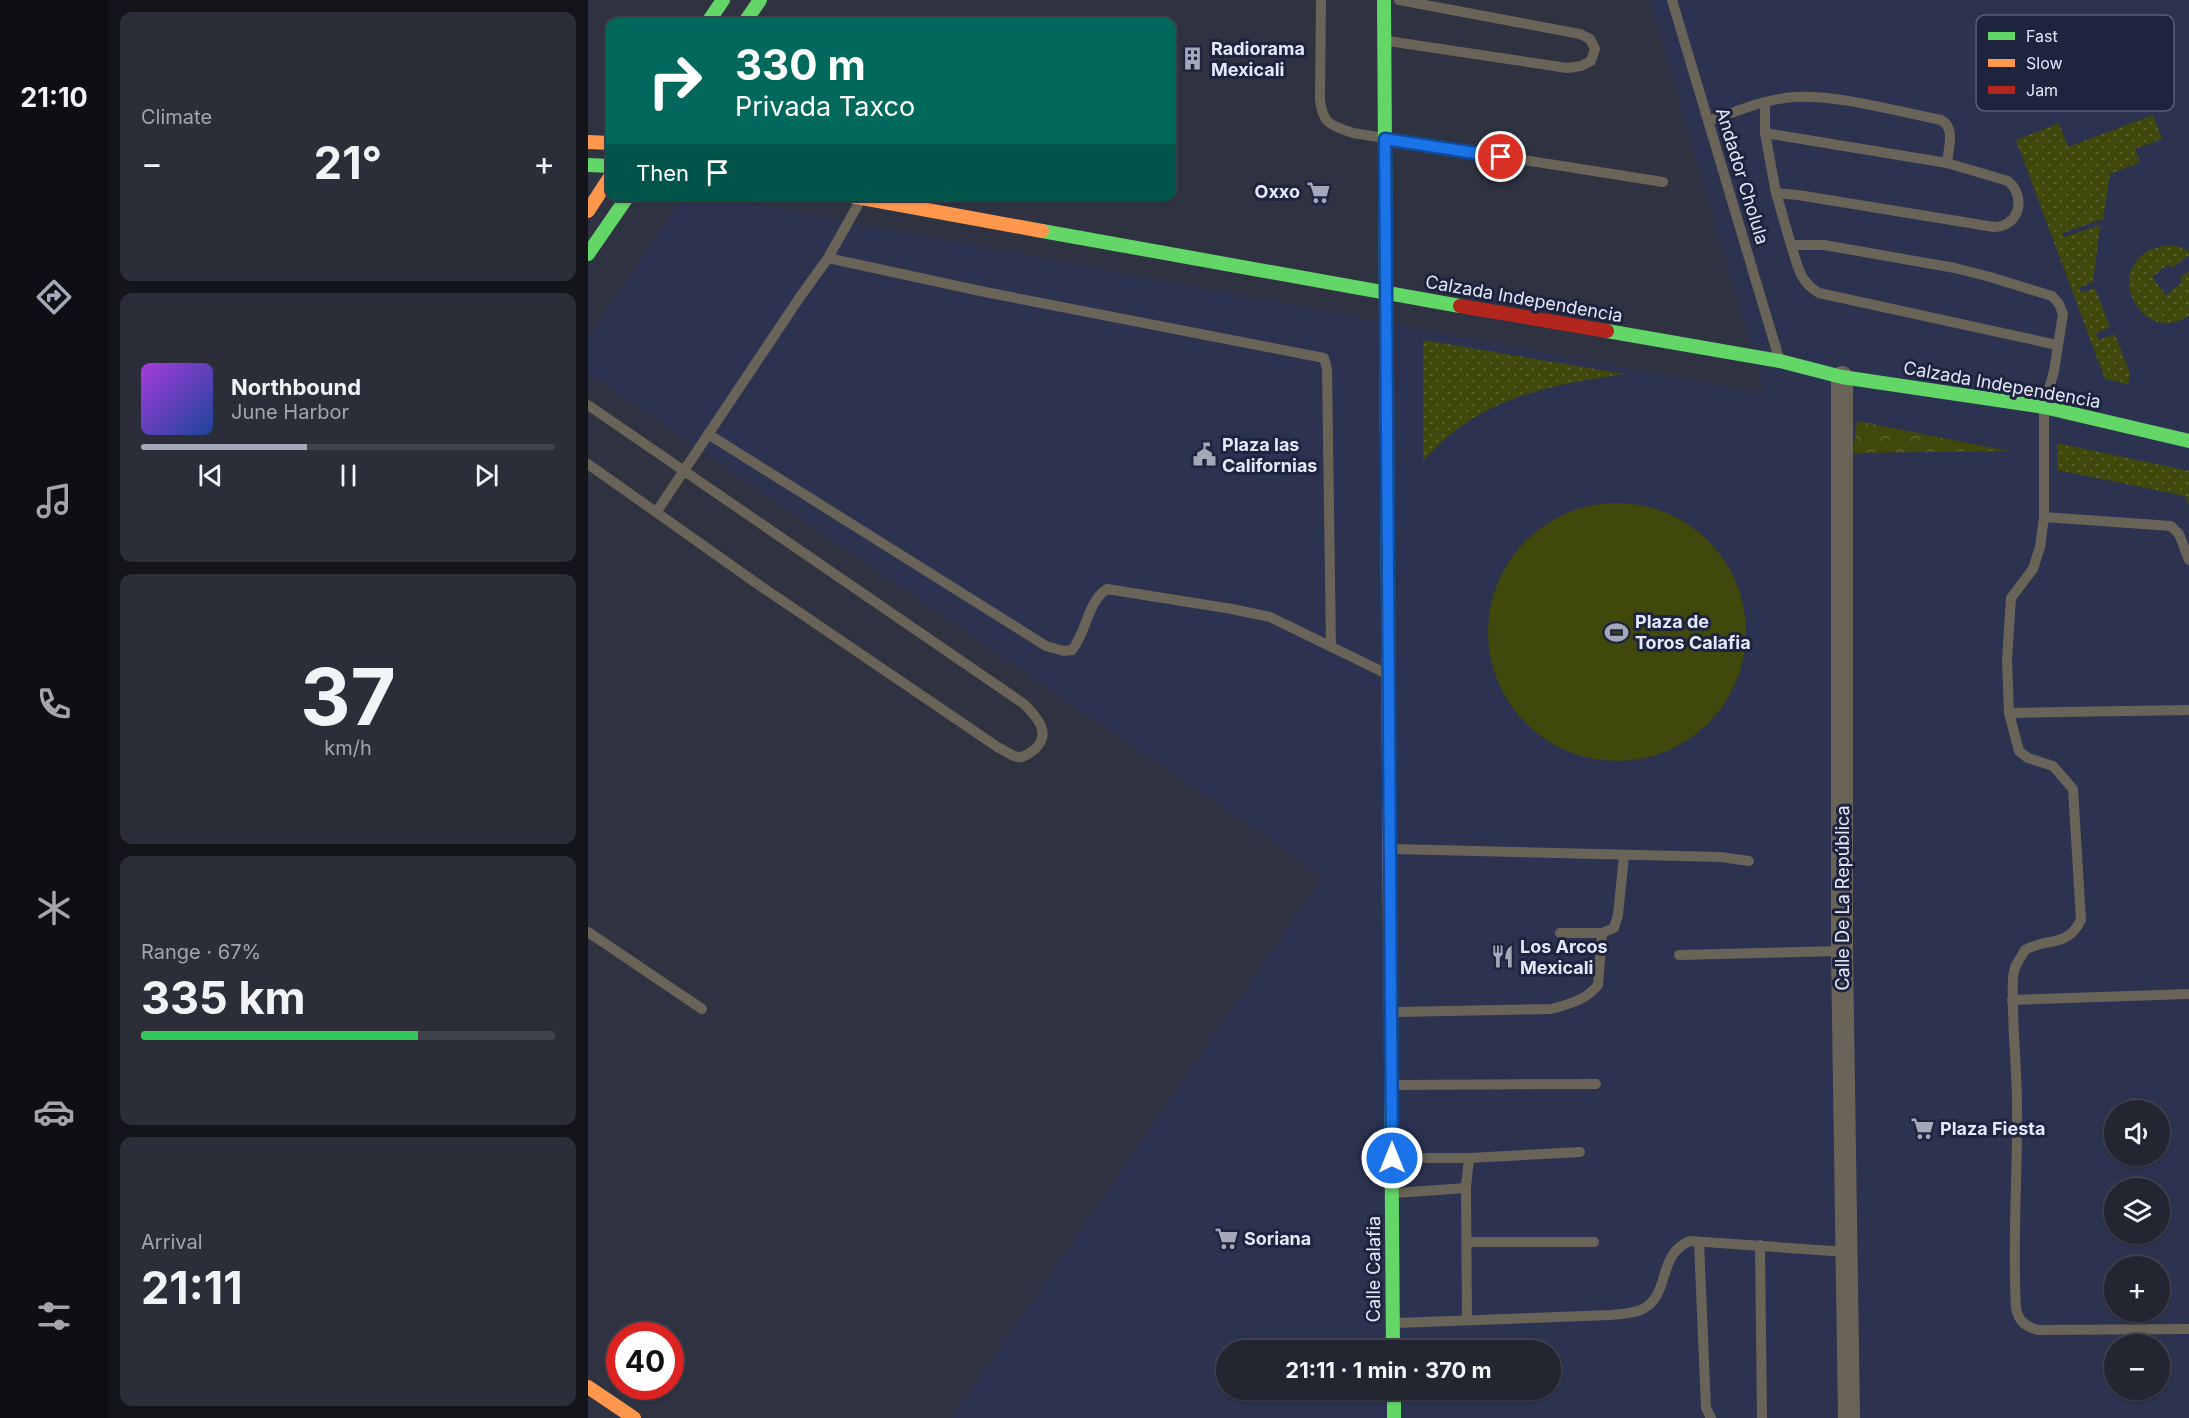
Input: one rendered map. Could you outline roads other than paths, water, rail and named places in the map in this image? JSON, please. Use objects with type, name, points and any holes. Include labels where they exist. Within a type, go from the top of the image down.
[{"type":"main road","points":[[711,18],[723,0]]},
{"type":"main road","points":[[748,18],[760,0]]},
{"type":"main road","name":"Calle Calafia","points":[[1384,0],[1393,1340]]},
{"type":"main road","points":[[588,142],[606,142]]},
{"type":"main road","points":[[588,165],[606,166]]},
{"type":"main road","points":[[588,211],[606,183]]},
{"type":"main road","points":[[588,254],[625,201]]},
{"type":"main road","name":"Calzada Independencia","points":[[873,201],[1780,361],[1842,377],[2044,407],[2189,441]]},
{"type":"main road","points":[[588,1387],[634,1418]]},
{"type":"main road","points":[[1394,1400],[1395,1418]]},
{"type":"street","name":"Calle De La República","points":[[1842,377],[1842,951],[1849,1418]]},
{"type":"lane","points":[[1321,0],[1320,100],[1322,115],[1331,124],[1353,133],[1385,139],[1663,182]]},
{"type":"lane","points":[[1384,40],[1567,68],[1581,66],[1591,61],[1595,50],[1590,39],[1580,34],[1399,0]]},
{"type":"lane","name":"Andador Cholula","points":[[1672,0],[1780,361]]},
{"type":"lane","points":[[1708,121],[1765,102],[1794,97],[1845,101],[1947,123],[1950,128],[1947,164]]},
{"type":"lane","points":[[1765,102],[1765,133],[1776,193],[1791,245],[1807,286],[1818,293],[2057,345]]},
{"type":"lane","points":[[1765,133],[1947,164],[2008,181],[2014,186],[2019,197],[2018,207],[2010,223],[2002,227],[1994,227],[1776,193]]},
{"type":"lane","points":[[657,512],[828,258],[855,201]]},
{"type":"lane","points":[[1791,245],[1824,245],[1990,276],[2052,296],[2059,304],[2063,314],[2054,371],[2044,407],[2044,517],[2040,547],[2033,569],[2011,598],[2007,660],[2009,713],[2019,751],[2028,758],[2053,766],[2073,789],[2081,920],[2076,930],[2069,936],[2025,950],[2015,968],[2012,1000],[2017,1103],[2016,1308],[2020,1320],[2029,1328],[2038,1330],[2189,1329]]},
{"type":"lane","points":[[828,258],[985,292],[1324,358],[1327,369],[1331,647]]},
{"type":"lane","points":[[588,405],[1024,704],[1038,717],[1043,729],[1043,738],[1038,746],[1026,755],[1018,757],[999,748],[823,629],[588,464]]},
{"type":"lane","points":[[708,434],[1046,646],[1064,651],[1072,650],[1079,641],[1096,595],[1107,589],[1270,617],[1388,674]]},
{"type":"lane","points":[[2044,517],[2171,526],[2179,534],[2189,560]]},
{"type":"lane","points":[[2009,713],[2189,710]]},
{"type":"lane","points":[[1390,849],[1721,857],[1749,861]]},
{"type":"lane","points":[[1560,933],[1602,933],[1614,928],[1617,921],[1624,856]]},
{"type":"lane","points":[[588,932],[702,1009]]},
{"type":"lane","points":[[1391,1012],[1551,1009],[1572,1003],[1588,995],[1598,985],[1602,933]]},
{"type":"lane","points":[[1679,955],[1842,951]]},
{"type":"lane","points":[[2012,1000],[2189,994]]},
{"type":"lane","points":[[1391,1085],[1596,1084]]},
{"type":"lane","points":[[1392,1158],[1469,1158],[1580,1152]]},
{"type":"lane","points":[[1467,1320],[1466,1188],[1469,1158]]},
{"type":"lane","points":[[1392,1193],[1466,1188]]},
{"type":"lane","points":[[1393,1323],[1610,1315],[1642,1309],[1657,1294],[1668,1261],[1676,1250],[1690,1241],[1847,1252]]},
{"type":"lane","points":[[1467,1242],[1594,1242]]},
{"type":"lane","points":[[1699,1242],[1706,1408],[1711,1418]]},
{"type":"lane","points":[[1760,1245],[1762,1418]]},
{"type":"place","name":"Radiorama Mexicali","points":[[1193,59]]},
{"type":"place","name":"Oxxo","points":[[1318,192]]},
{"type":"place","name":"Plaza las Californias","points":[[1204,455]]},
{"type":"place","name":"Plaza de Toros Calafia","points":[[1617,632]]},
{"type":"place","name":"Los Arcos Mexicali","points":[[1502,957]]},
{"type":"place","name":"Plaza Fiesta","points":[[1922,1129]]},
{"type":"place","name":"Soriana","points":[[1226,1239]]}]
